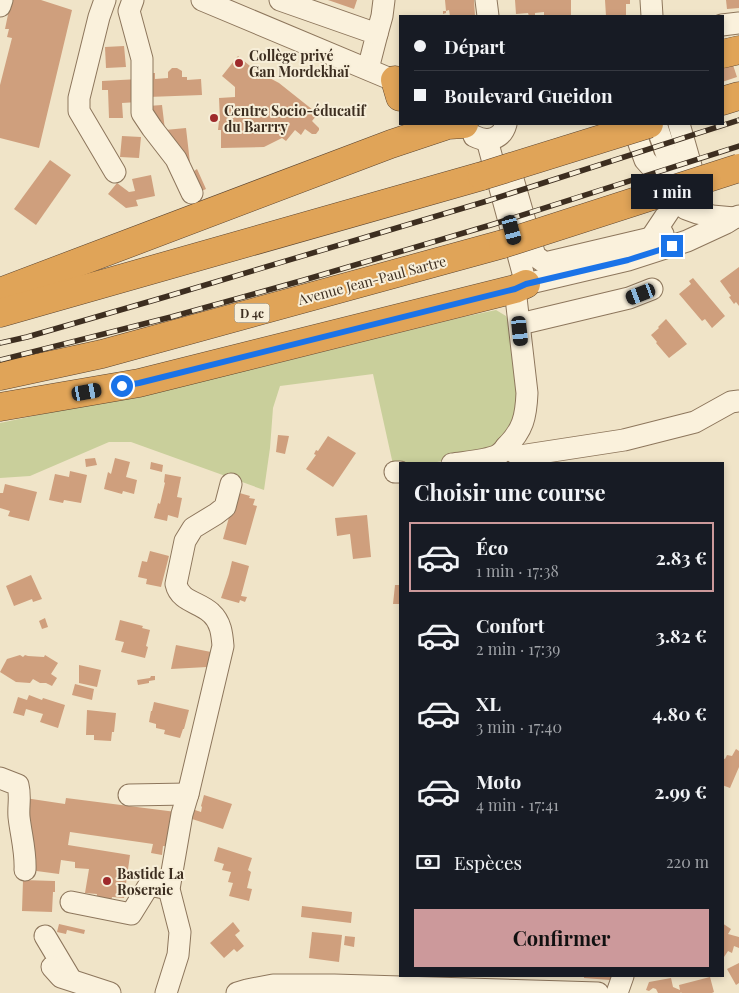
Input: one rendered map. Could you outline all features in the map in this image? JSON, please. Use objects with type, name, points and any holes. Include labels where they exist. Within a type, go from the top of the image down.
[{"type":"highway","points":[[724,54],[739,50]]},
{"type":"highway","points":[[724,100],[739,96]]},
{"type":"highway","points":[[0,292],[395,132],[448,125]]},
{"type":"highway","points":[[0,313],[482,176],[646,125]]},
{"type":"highway","name":"Avenue Jean-Paul Sartre","points":[[0,376],[102,354],[503,244],[739,168]]},
{"type":"highway","points":[[0,407],[139,383],[521,287]]},
{"type":"street","points":[[0,6],[2,0]]},
{"type":"street","points":[[105,0],[79,98],[80,111],[115,172]]},
{"type":"street","points":[[133,0],[129,11],[142,59],[142,113],[176,159],[192,193]]},
{"type":"street","points":[[202,0],[368,69],[398,87]]},
{"type":"street","points":[[280,0],[377,34]]},
{"type":"street","points":[[368,69],[382,16],[384,0]]},
{"type":"street","points":[[486,0],[488,15]]},
{"type":"street","points":[[651,0],[652,15]]},
{"type":"street","points":[[724,24],[739,23]]},
{"type":"street","points":[[466,125],[474,136],[480,139],[498,133]]},
{"type":"street","points":[[632,125],[645,160],[672,194],[686,208],[697,213],[712,216],[737,217]]},
{"type":"street","points":[[628,260],[651,238],[672,194],[672,170],[656,125]]},
{"type":"street","points":[[672,194],[687,184],[691,166],[679,125]]},
{"type":"street","points":[[498,133],[535,256],[545,263],[651,238],[686,227],[737,217]]},
{"type":"street","points":[[498,133],[521,287],[520,324],[527,394],[524,421],[502,455]]},
{"type":"street","points":[[521,287],[628,260],[687,241],[737,217]]},
{"type":"street","points":[[520,324],[629,298],[652,289]]},
{"type":"street","points":[[464,462],[502,455],[520,456],[624,440],[694,422],[731,402],[739,401]]},
{"type":"street","points":[[166,993],[178,955],[180,932],[168,889],[182,814],[223,646],[221,627],[211,613],[183,596],[176,584],[185,541],[193,528],[225,507],[231,484]]},
{"type":"street","points":[[0,778],[18,785],[21,794],[19,816],[26,856],[25,870]]},
{"type":"street","points":[[129,795],[188,794]]},
{"type":"street","points":[[71,902],[131,914],[150,885],[168,889]]},
{"type":"street","points":[[45,936],[71,980]]},
{"type":"street","points":[[52,967],[62,978],[110,993]]},
{"type":"street","points":[[618,993],[623,977]]},
{"type":"street","points":[[237,993],[247,990],[334,986],[598,993]]},
{"type":"green space","points":[[496,310],[506,316],[513,330],[519,405],[509,435],[479,455],[437,462],[399,462],[399,465],[394,469],[373,374],[280,386],[273,408],[264,490],[131,442],[109,442],[30,476],[0,478],[0,423],[161,389],[160,387],[254,369]]},
{"type":"building","points":[[11,0],[41,0],[72,10],[39,148],[0,138],[0,85],[12,38],[7,37],[9,29],[5,29]]},
{"type":"building","points":[[328,0],[357,0],[354,9]]},
{"type":"building","points":[[445,0],[474,0],[475,15],[450,15],[449,10],[446,11]]},
{"type":"building","points":[[515,0],[571,0],[571,15],[544,15],[544,12],[535,13],[535,15],[529,15],[528,13],[516,14]]},
{"type":"building","points":[[605,0],[630,0],[630,4],[626,4],[626,15],[606,15]]},
{"type":"building","points":[[726,0],[739,0],[739,8],[727,9]]},
{"type":"building","points":[[124,46],[126,67],[106,68],[105,47]]},
{"type":"building","points":[[238,56],[263,77],[264,75],[279,83],[318,114],[312,121],[319,128],[316,134],[312,134],[305,129],[301,135],[295,130],[286,141],[282,138],[264,147],[221,148],[221,130],[218,130],[220,121],[219,98],[235,97],[235,87],[222,76]]},
{"type":"building","points":[[732,62],[737,77],[724,81],[724,64]]},
{"type":"building","points":[[172,68],[182,71],[182,77],[187,77],[187,80],[201,79],[202,95],[148,97],[148,73],[155,73],[155,79],[168,78],[168,72]]},
{"type":"building","points":[[139,79],[138,102],[122,103],[123,118],[109,118],[108,90],[102,90],[102,81]]},
{"type":"building","points":[[162,105],[165,130],[186,128],[190,163],[194,171],[197,169],[206,189],[195,194],[148,106]]},
{"type":"building","points":[[122,136],[141,137],[139,158],[120,157]]},
{"type":"building","points":[[50,160],[71,175],[36,225],[14,209]]},
{"type":"building","points":[[151,175],[155,196],[136,200],[138,206],[126,208],[108,194],[117,183],[129,192],[135,191],[132,179]]},
{"type":"building","points":[[739,267],[739,306],[736,302],[734,304],[729,297],[731,296],[720,281]]},
{"type":"building","points":[[693,278],[725,316],[712,328],[705,319],[702,321],[679,294],[691,284],[689,281]]},
{"type":"building","points":[[666,319],[687,344],[669,358],[651,335]]},
{"type":"building","points":[[278,435],[289,436],[285,454],[276,452]]},
{"type":"building","points":[[328,436],[356,453],[333,487],[306,469],[316,455],[314,454],[316,450],[318,451]]},
{"type":"building","points":[[95,458],[97,465],[86,467],[85,459]]},
{"type":"building","points":[[115,458],[130,462],[126,477],[137,480],[134,494],[123,491],[122,494],[104,489],[108,472],[111,474]]},
{"type":"building","points":[[151,462],[163,465],[162,472],[150,469]]},
{"type":"building","points":[[70,471],[87,475],[81,503],[64,500],[63,503],[49,500],[55,474],[69,477]]},
{"type":"building","points":[[165,474],[181,477],[177,497],[182,498],[178,518],[168,515],[167,521],[154,518],[158,503],[160,504]]},
{"type":"building","points":[[5,484],[37,492],[29,521],[8,516],[10,511],[0,508],[0,493],[3,493]]},
{"type":"building","points":[[236,492],[255,499],[253,505],[257,506],[246,545],[223,539]]},
{"type":"building","points":[[367,515],[371,557],[353,559],[350,534],[337,536],[335,518]]},
{"type":"building","points":[[150,551],[169,556],[161,587],[146,584],[147,579],[138,577],[142,561],[147,562]]},
{"type":"building","points":[[232,561],[249,566],[241,596],[247,597],[245,602],[240,600],[239,603],[221,598]]},
{"type":"building","points":[[31,575],[42,599],[33,602],[32,599],[14,606],[6,586]]},
{"type":"building","points":[[395,585],[399,585],[399,604],[393,604]]},
{"type":"building","points":[[45,618],[48,627],[42,629],[39,621]]},
{"type":"building","points":[[120,620],[143,626],[142,628],[150,630],[145,658],[121,652],[124,642],[115,640]]},
{"type":"building","points":[[176,645],[211,652],[207,667],[171,669]]},
{"type":"building","points":[[20,655],[23,657],[25,655],[44,657],[45,655],[58,663],[51,674],[57,678],[52,686],[33,679],[30,683],[16,682],[0,672],[7,659]]},
{"type":"building","points":[[79,665],[101,670],[97,687],[79,683]]},
{"type":"building","points":[[155,676],[155,680],[138,685],[137,680],[150,678]]},
{"type":"building","points":[[75,684],[94,689],[92,700],[72,695]]},
{"type":"building","points":[[29,695],[65,705],[58,728],[40,722],[43,714],[26,709],[24,716],[13,713],[18,697],[27,700]]},
{"type":"building","points":[[154,702],[189,710],[180,738],[164,734],[165,730],[156,728],[156,724],[149,722]]},
{"type":"building","points":[[87,710],[116,713],[111,741],[94,740],[94,735],[86,735]]},
{"type":"building","points":[[736,749],[739,751],[739,767],[730,788],[724,786],[724,759],[727,755],[732,756]]},
{"type":"building","points":[[204,795],[232,804],[223,829],[189,818],[192,809],[201,812]]},
{"type":"building","points":[[25,798],[65,804],[66,798],[176,812],[171,847],[163,846],[162,855],[151,853],[153,844],[70,832],[68,845],[130,855],[124,898],[112,897],[111,902],[96,900],[97,894],[85,893],[89,869],[75,868],[75,862],[61,860],[59,874],[29,870]]},
{"type":"building","points":[[218,847],[252,858],[248,870],[251,872],[247,888],[252,889],[249,901],[229,896],[233,883],[228,882],[231,872],[222,870],[224,864],[214,861]]},
{"type":"building","points":[[23,880],[55,881],[52,912],[22,911]]},
{"type":"building","points":[[302,906],[352,912],[351,923],[301,917]]},
{"type":"building","points":[[233,922],[240,931],[235,935],[244,946],[237,952],[234,949],[224,958],[210,943]]},
{"type":"building","points":[[59,924],[85,930],[84,934],[67,930],[66,934],[57,932]]},
{"type":"building","points":[[724,924],[731,929],[728,934],[739,937],[739,948],[734,946],[732,953],[728,951],[724,957]]},
{"type":"building","points":[[312,932],[342,935],[339,962],[309,958]]},
{"type":"building","points":[[345,936],[355,937],[354,947],[344,945]]},
{"type":"building","points":[[739,963],[739,983],[736,985],[727,969]]},
{"type":"building","points":[[584,977],[614,977],[610,980]]},
{"type":"building","points":[[710,977],[714,992],[712,993],[658,993],[653,988],[649,991],[646,990],[649,982],[671,978],[673,987],[680,990],[679,985]]},
{"type":"railway","points":[[724,125],[739,120]]},
{"type":"railway","points":[[0,343],[165,297],[487,201],[723,125]]},
{"type":"railway","points":[[0,360],[171,317],[304,280],[494,224],[739,146]]},
{"type":"place","name":"Collège privé Gan Mordekhaï","points":[[239,63]]},
{"type":"place","name":"Centre Socio-éducatif du Barrry","points":[[214,118]]},
{"type":"place","name":"Bastide La Roseraie","points":[[107,881]]},
{"type":"route","points":[[122,386],[515,289],[526,284],[628,260],[672,246]]}]
